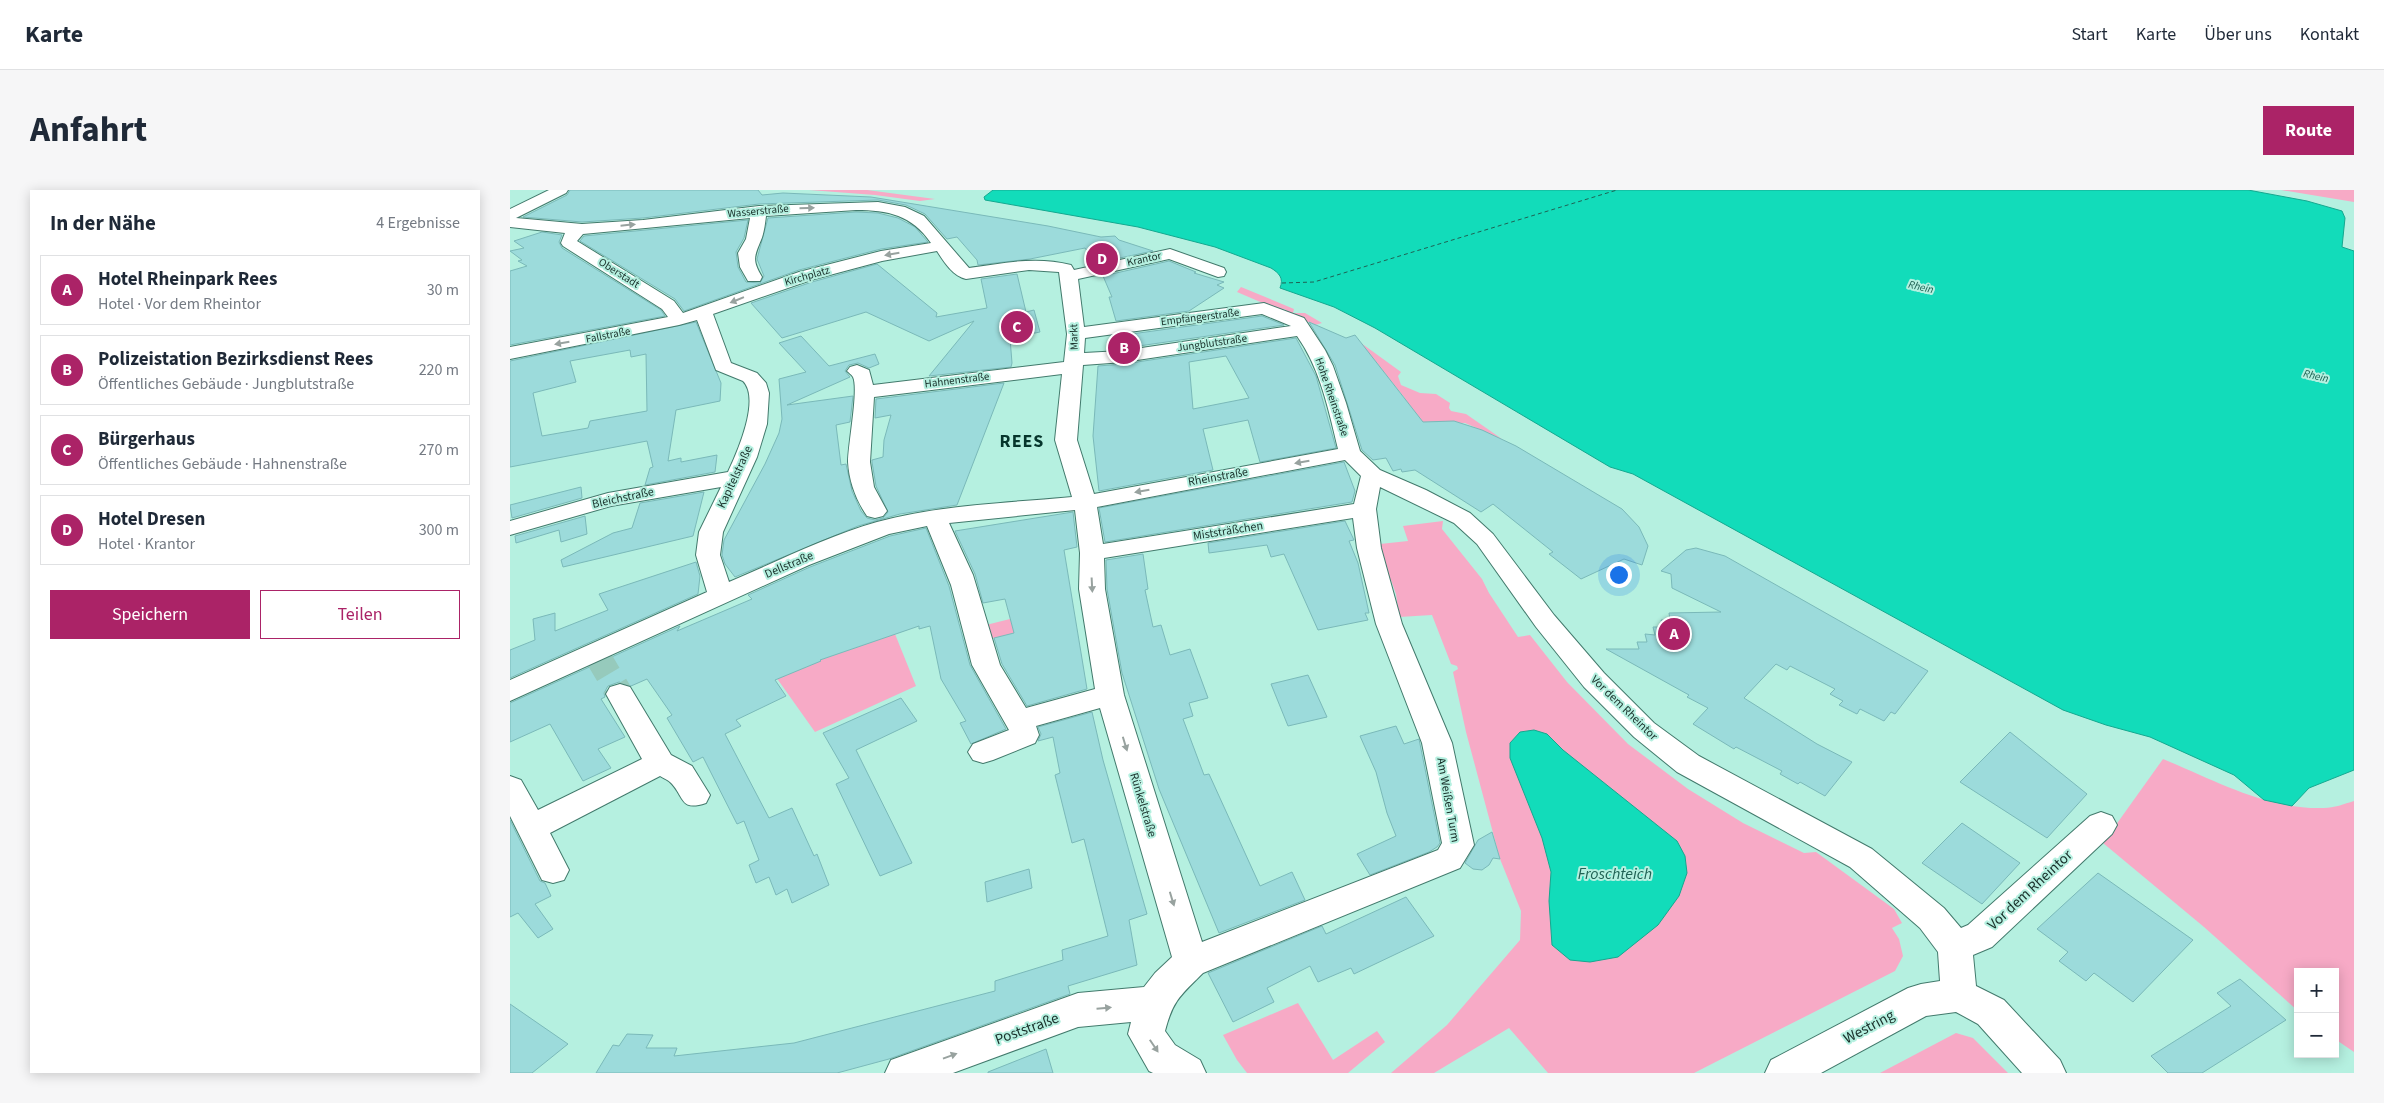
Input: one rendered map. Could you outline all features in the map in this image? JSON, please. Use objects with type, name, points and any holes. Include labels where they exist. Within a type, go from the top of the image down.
[{"type":"street","points":[[510,215],[561,190]]},
{"type":"street","name":"Wasserstraße","points":[[510,222],[579,229],[759,211],[875,206],[909,213],[917,217],[940,246]]},
{"type":"street","points":[[759,211],[754,240],[746,253],[748,267],[762,283]]},
{"type":"street","name":"Oberstadt","points":[[579,229],[570,237],[569,243],[668,305],[679,320]]},
{"type":"street","points":[[940,246],[956,267],[966,274],[1035,265],[1056,266],[1065,269],[1069,276]]},
{"type":"street","name":"Kirchplatz","points":[[704,312],[762,283],[881,256],[940,246]]},
{"type":"street","name":"Krantor","points":[[1069,276],[1170,254],[1218,272]]},
{"type":"street","name":"Markt","points":[[1069,276],[1076,334],[1066,440],[1086,502]]},
{"type":"street","name":"Empfängerstraße","points":[[1076,334],[1264,308]]},
{"type":"street","name":"Hohe Rheinstraße","points":[[1264,308],[1298,322],[1301,330],[1311,340],[1327,376],[1340,413],[1350,453]]},
{"type":"street","name":"Fallstraße","points":[[510,353],[679,320],[704,312]]},
{"type":"street","name":"Kapitelstraße","points":[[704,312],[724,366],[756,382],[759,393],[757,424],[737,477],[711,532],[708,555],[721,595]]},
{"type":"street","name":"Jungblutstraße","points":[[1074,363],[1301,330]]},
{"type":"street","name":"Hahnenstraße","points":[[864,392],[1074,363]]},
{"type":"street","points":[[857,371],[862,374],[864,392],[859,462],[863,487],[879,519]]},
{"type":"street","name":"Vor dem Rheintor","points":[[1350,453],[1372,475],[1418,495],[1462,518],[1484,539],[1544,621],[1594,680],[1644,730],[1688,764],[1861,858],[1932,918],[1955,947],[1980,936],[2100,825]]},
{"type":"street","name":"Rheinstraße","points":[[1086,502],[1350,453]]},
{"type":"street","name":"Am Weißen Turm","points":[[1191,962],[1450,859],[1458,845],[1437,743],[1389,624],[1369,548],[1364,509],[1372,475]]},
{"type":"street","name":"Bleichstraße","points":[[510,528],[608,500],[737,477]]},
{"type":"street","name":"Dellstraße","points":[[510,691],[800,560],[879,519],[934,518],[1086,502]]},
{"type":"street","name":"Rünkelstraße","points":[[1086,502],[1092,553],[1092,589],[1110,695],[1191,962]]},
{"type":"street","name":"Miststräßchen","points":[[1092,553],[1364,509]]},
{"type":"street","points":[[934,518],[948,544],[967,595],[978,642],[987,667],[1020,720],[1025,735],[983,752]]},
{"type":"street","points":[[620,694],[660,763],[681,774],[695,795]]},
{"type":"street","points":[[1020,720],[1110,695]]},
{"type":"street","points":[[532,828],[660,763]]},
{"type":"street","points":[[510,788],[553,870]]},
{"type":"street","points":[[1955,947],[1959,995],[1991,1012],[2047,1073]]},
{"type":"street","points":[[1187,1073],[1162,1058],[1146,1034],[1154,1003],[1168,984],[1191,962]]},
{"type":"street","name":"Westring","points":[[1784,1073],[1921,1000],[1959,995]]},
{"type":"street","name":"Poststraße","points":[[904,1073],[1078,1010],[1154,1003]]},
{"type":"shaded area","points":[[809,190],[867,190],[935,199],[920,201],[875,195]]},
{"type":"shaded area","points":[[2281,190],[2354,190],[2354,202]]},
{"type":"shaded area","points":[[1241,287],[1294,309],[1293,313],[1305,313],[1322,323],[1315,325],[1285,312],[1285,309],[1277,309],[1237,292]]},
{"type":"shaded area","points":[[1361,343],[1401,372],[1398,376],[1401,385],[1420,393],[1436,394],[1450,403],[1449,408],[1451,411],[1466,414],[1502,439],[1465,423],[1419,422],[1404,397]]},
{"type":"shaded area","points":[[1443,521],[1442,529],[1482,579],[1518,637],[1530,635],[1567,682],[1628,744],[1688,789],[1743,823],[1804,853],[1816,852],[1894,909],[1902,923],[1892,928],[1899,939],[1903,956],[1895,971],[1694,1073],[1548,1073],[1509,1028],[1434,1073],[1391,1073],[1447,1025],[1520,940],[1521,911],[1500,859],[1466,732],[1453,672],[1458,669],[1457,666],[1451,664],[1432,615],[1399,617],[1396,594],[1391,580],[1387,580],[1380,544],[1408,541],[1403,526]]},
{"type":"shaded area","points":[[1010,619],[1015,633],[990,639],[986,625]]},
{"type":"shaded area","points":[[895,634],[916,686],[815,732],[766,663],[793,650],[805,668],[823,659]]},
{"type":"shaded area","points":[[2163,759],[2241,792],[2282,804],[2324,808],[2335,807],[2354,801],[2354,1052],[2339,1042],[2339,968],[2294,968],[2294,1007],[2204,927],[2103,843]]},
{"type":"shaded area","points":[[1298,1003],[1333,1060],[1377,1031],[1385,1042],[1348,1073],[1247,1073],[1237,1060],[1223,1035]]},
{"type":"shaded area","points":[[1956,1033],[1973,1038],[2008,1073],[1880,1073]]},
{"type":"water","name":"Rhein","points":[[993,190],[2248,190],[2307,201],[2342,211],[2345,218],[2342,247],[2354,251],[2354,770],[2309,788],[2292,806],[2264,800],[2234,775],[2150,737],[2106,725],[2063,710],[1633,474],[1610,467],[1375,328],[1334,307],[1280,288],[1280,276],[1271,268],[1215,247],[1138,227],[985,200],[984,197]]},
{"type":"water","name":"Froschteich","points":[[1534,730],[1547,734],[1563,750],[1677,841],[1685,856],[1687,873],[1679,896],[1658,925],[1618,957],[1590,962],[1570,960],[1552,945],[1549,901],[1551,872],[1542,838],[1510,758],[1510,743],[1520,732]]},
{"type":"building","points":[[570,190],[758,190],[762,195],[783,193],[871,197],[1048,226],[1101,237],[1115,236],[1119,240],[1153,251],[1096,263],[1085,248],[1030,259],[978,265],[977,260],[957,237],[947,239],[925,214],[906,205],[878,200],[759,204],[643,218],[582,222],[523,217],[567,195]]},
{"type":"building","points":[[856,212],[878,213],[898,218],[915,227],[928,242],[881,249],[799,270],[684,311],[675,299],[580,241],[584,236],[748,220],[744,238],[736,252],[738,267],[746,282],[760,283],[764,276],[757,259],[768,218]]},
{"type":"building","points":[[542,232],[562,235],[559,242],[562,248],[661,310],[665,316],[510,345],[510,271],[527,266],[518,261],[522,260],[510,251],[524,248],[514,241]]},
{"type":"building","points":[[1169,261],[1196,272],[1194,273],[1224,282],[1217,285],[1224,288],[1189,311],[1116,321],[1109,297],[1112,297],[1103,276]]},
{"type":"building","points":[[877,264],[937,313],[936,317],[987,308],[981,279],[1017,274],[1026,312],[1034,310],[1040,332],[1010,338],[1011,367],[929,376],[974,321],[929,341],[866,312],[782,338],[751,303],[812,282]]},
{"type":"building","points":[[1262,316],[1284,325],[1118,349],[1117,336]]},
{"type":"building","points":[[696,322],[721,383],[720,401],[676,410],[668,461],[681,458],[681,462],[717,455],[715,472],[645,485],[650,468],[653,467],[647,441],[510,467],[510,361]],"holes":[[[630,350],[631,357],[646,354],[647,411],[590,421],[588,428],[542,436],[533,393],[576,382],[570,361]]]},
{"type":"building","points":[[1309,322],[1346,338],[1355,335],[1423,422],[1454,421],[1482,430],[1516,446],[1622,509],[1639,527],[1648,546],[1642,565],[1624,559],[1581,579],[1549,554],[1553,552],[1493,504],[1481,512],[1415,470],[1402,472],[1401,469],[1393,471],[1386,458],[1373,460],[1362,450],[1335,365]]},
{"type":"building","points":[[801,336],[829,366],[875,354],[879,364],[869,368],[858,363],[849,365],[845,371],[850,377],[787,405],[853,396],[850,422],[836,425],[841,465],[846,464],[852,491],[861,511],[867,518],[875,520],[883,518],[888,512],[876,486],[872,460],[883,457],[884,440],[891,415],[875,418],[876,399],[1004,383],[957,505],[900,514],[858,526],[735,577],[725,564],[722,555],[724,540],[765,464],[779,433],[782,419],[779,379],[806,372],[779,343]]},
{"type":"building","points":[[1296,338],[1316,376],[1336,448],[1260,462],[1248,420],[1203,429],[1213,470],[1099,491],[1093,436],[1098,366],[1124,364]],"holes":[[[1226,356],[1249,398],[1193,409],[1189,362]]]},
{"type":"building","points":[[1344,462],[1355,491],[1352,502],[1105,542],[1099,508]]},
{"type":"building","points":[[581,487],[582,498],[512,518],[510,505]]},
{"type":"building","points":[[704,492],[693,536],[563,567],[561,560],[613,533],[632,528],[640,503]]},
{"type":"building","points":[[1073,512],[1077,547],[1064,550],[1087,689],[1027,706],[1002,664],[994,638],[1014,633],[1005,599],[983,603],[975,574],[955,531]]},
{"type":"building","points":[[585,516],[587,534],[561,542],[559,530],[516,543],[515,536]]},
{"type":"building","points":[[1345,521],[1354,540],[1349,541],[1358,563],[1369,613],[1365,613],[1368,620],[1318,630],[1284,554],[1271,557],[1267,545],[1209,553],[1208,543]]},
{"type":"building","points":[[926,528],[949,586],[970,665],[1006,729],[971,744],[960,723],[966,721],[941,679],[930,626],[919,629],[919,626],[820,660],[775,680],[786,696],[736,720],[741,726],[725,734],[769,818],[792,808],[814,856],[817,854],[829,885],[792,903],[787,889],[776,895],[769,877],[756,883],[749,865],[759,860],[744,821],[737,824],[703,757],[693,762],[667,718],[672,715],[647,679],[631,686],[619,682],[608,686],[604,693],[605,697],[601,699],[625,737],[598,749],[611,768],[583,781],[550,724],[510,742],[510,703],[680,626],[677,631],[752,599],[748,595],[810,567],[890,536]]},
{"type":"building","points":[[1696,548],[1725,556],[1928,671],[1895,714],[1891,712],[1884,721],[1860,709],[1857,714],[1839,705],[1843,701],[1830,694],[1835,689],[1790,666],[1787,670],[1776,664],[1744,698],[1817,744],[1852,762],[1825,796],[1800,782],[1798,784],[1780,774],[1782,771],[1736,747],[1734,749],[1693,724],[1708,708],[1687,697],[1689,695],[1606,649],[1639,649],[1637,642],[1647,642],[1645,634],[1655,635],[1653,627],[1663,627],[1661,620],[1670,620],[1669,613],[1721,612],[1672,588],[1671,574],[1661,571],[1686,550]]},
{"type":"building","points":[[1143,554],[1148,589],[1145,590],[1153,627],[1161,625],[1170,655],[1190,649],[1208,698],[1189,703],[1193,716],[1183,719],[1204,775],[1209,774],[1260,886],[1292,872],[1305,900],[1219,933],[1159,789],[1122,673],[1107,589],[1106,560]]},
{"type":"building","points":[[696,562],[700,576],[698,594],[510,678],[510,650],[535,640],[533,619],[555,613],[555,631],[608,610],[599,594]]},
{"type":"building","points":[[1308,675],[1327,717],[1288,726],[1271,684]]},
{"type":"building","points":[[901,698],[917,721],[856,750],[912,863],[880,876],[836,784],[849,778],[823,733]]},
{"type":"building","points":[[1092,712],[1103,760],[1147,914],[1129,920],[1137,965],[1068,986],[1070,994],[889,1059],[837,1073],[596,1073],[613,1045],[619,1046],[627,1034],[653,1035],[646,1048],[677,1048],[674,1056],[794,1043],[995,991],[995,981],[1063,960],[1062,950],[1108,936],[1084,839],[1072,843],[1055,775],[1060,773],[1053,737],[1038,741],[1041,734],[1038,727]]},
{"type":"building","points":[[1396,726],[1404,744],[1419,739],[1440,843],[1429,852],[1370,875],[1357,854],[1396,836],[1387,813],[1376,772],[1360,736]]},
{"type":"building","points":[[2010,732],[2087,794],[2047,838],[1960,782]]},
{"type":"building","points":[[510,820],[540,881],[545,883],[551,896],[535,904],[553,929],[538,938],[518,913],[510,917]]},
{"type":"building","points":[[1962,823],[2020,863],[1982,904],[1922,863]]},
{"type":"building","points":[[1492,832],[1500,859],[1493,858],[1489,865],[1482,870],[1473,869],[1465,863],[1478,840]]},
{"type":"building","points":[[1029,869],[1032,888],[987,902],[985,882]]},
{"type":"building","points":[[2098,873],[2193,940],[2133,1002],[2094,973],[2086,981],[2059,961],[2068,952],[2037,929]]},
{"type":"building","points":[[1406,897],[1434,936],[1354,974],[1351,968],[1318,982],[1310,966],[1267,988],[1274,1002],[1233,1022],[1208,973],[1322,926],[1326,934]]},
{"type":"building","points":[[2240,979],[2286,1020],[2202,1073],[2168,1073],[2151,1056],[2231,1006],[2217,993]]},
{"type":"building","points":[[510,1004],[568,1044],[532,1073],[510,1073]]},
{"type":"building","points":[[1046,1049],[1053,1073],[988,1073],[988,1072]]},
{"type":"ferry route","points":[[1282,283],[1314,282],[1617,190]]},
{"type":"tunnel","points":[[595,652],[620,694]]},
{"type":"place","name":"Hotel Dresen","points":[[1102,259]]},
{"type":"place","name":"Bürgerhaus","points":[[1017,327]]},
{"type":"place","name":"Polizeistation Bezirksdienst Rees","points":[[1124,348]]},
{"type":"place","name":"Hotel Rheinpark Rees","points":[[1674,634]]},
{"type":"district","name":"REES","points":[[1022,441]]}]
